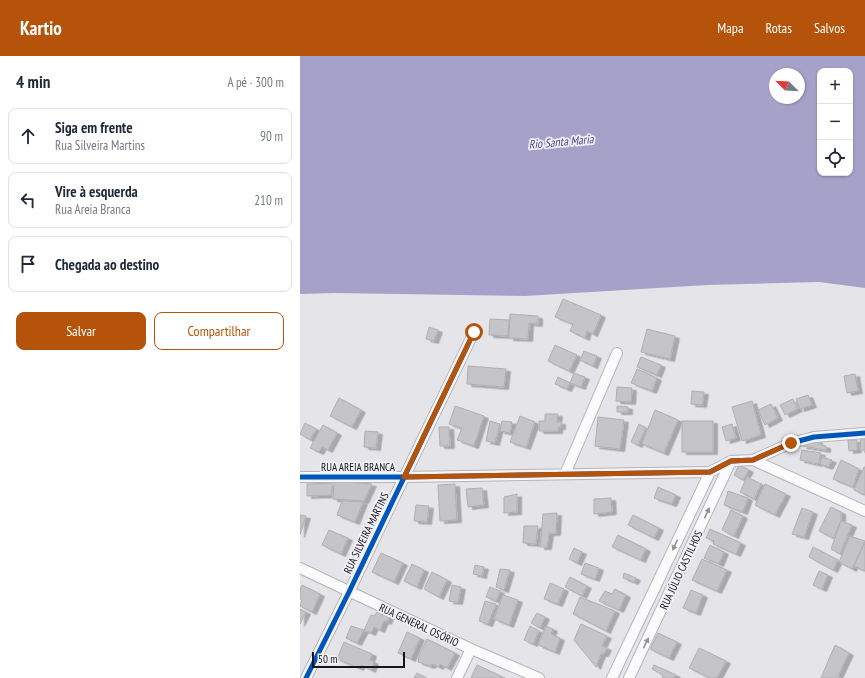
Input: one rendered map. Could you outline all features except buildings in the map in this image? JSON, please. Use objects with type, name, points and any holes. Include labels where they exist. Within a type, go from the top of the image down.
[{"type":"street","name":"RUA SILVEIRA MARTINS","points":[[306,678],[474,332]]},
{"type":"street","points":[[565,474],[617,354]]},
{"type":"street","name":"RUA AREIA BRANCA","points":[[300,477],[404,477],[710,472],[731,461],[753,460],[791,443],[814,437],[865,434]]},
{"type":"street","points":[[753,460],[865,511]]},
{"type":"street","name":"RUA JÚLIO CASTILHOS","points":[[629,678],[731,461]]},
{"type":"street","name":"RUA JÚLIO CASTILHOS","points":[[612,678],[710,472]]},
{"type":"street","name":"RUA GENERAL OSÓRIO","points":[[300,568],[471,649],[539,678]]},
{"type":"street","points":[[638,623],[653,629]]},
{"type":"street","points":[[457,678],[471,649]]},
{"type":"water","name":"Rio Santa Maria","points":[[300,56],[865,56],[865,288],[819,282],[707,285],[525,296],[334,293],[300,294]]},
{"type":"cycle path","points":[[306,678],[474,332]]},
{"type":"cycle path","points":[[300,477],[404,477],[710,472],[731,461],[753,460],[791,443],[814,437],[865,433]]},
{"type":"route","points":[[474,332],[404,477],[710,472],[731,461],[753,460],[791,443]]}]
